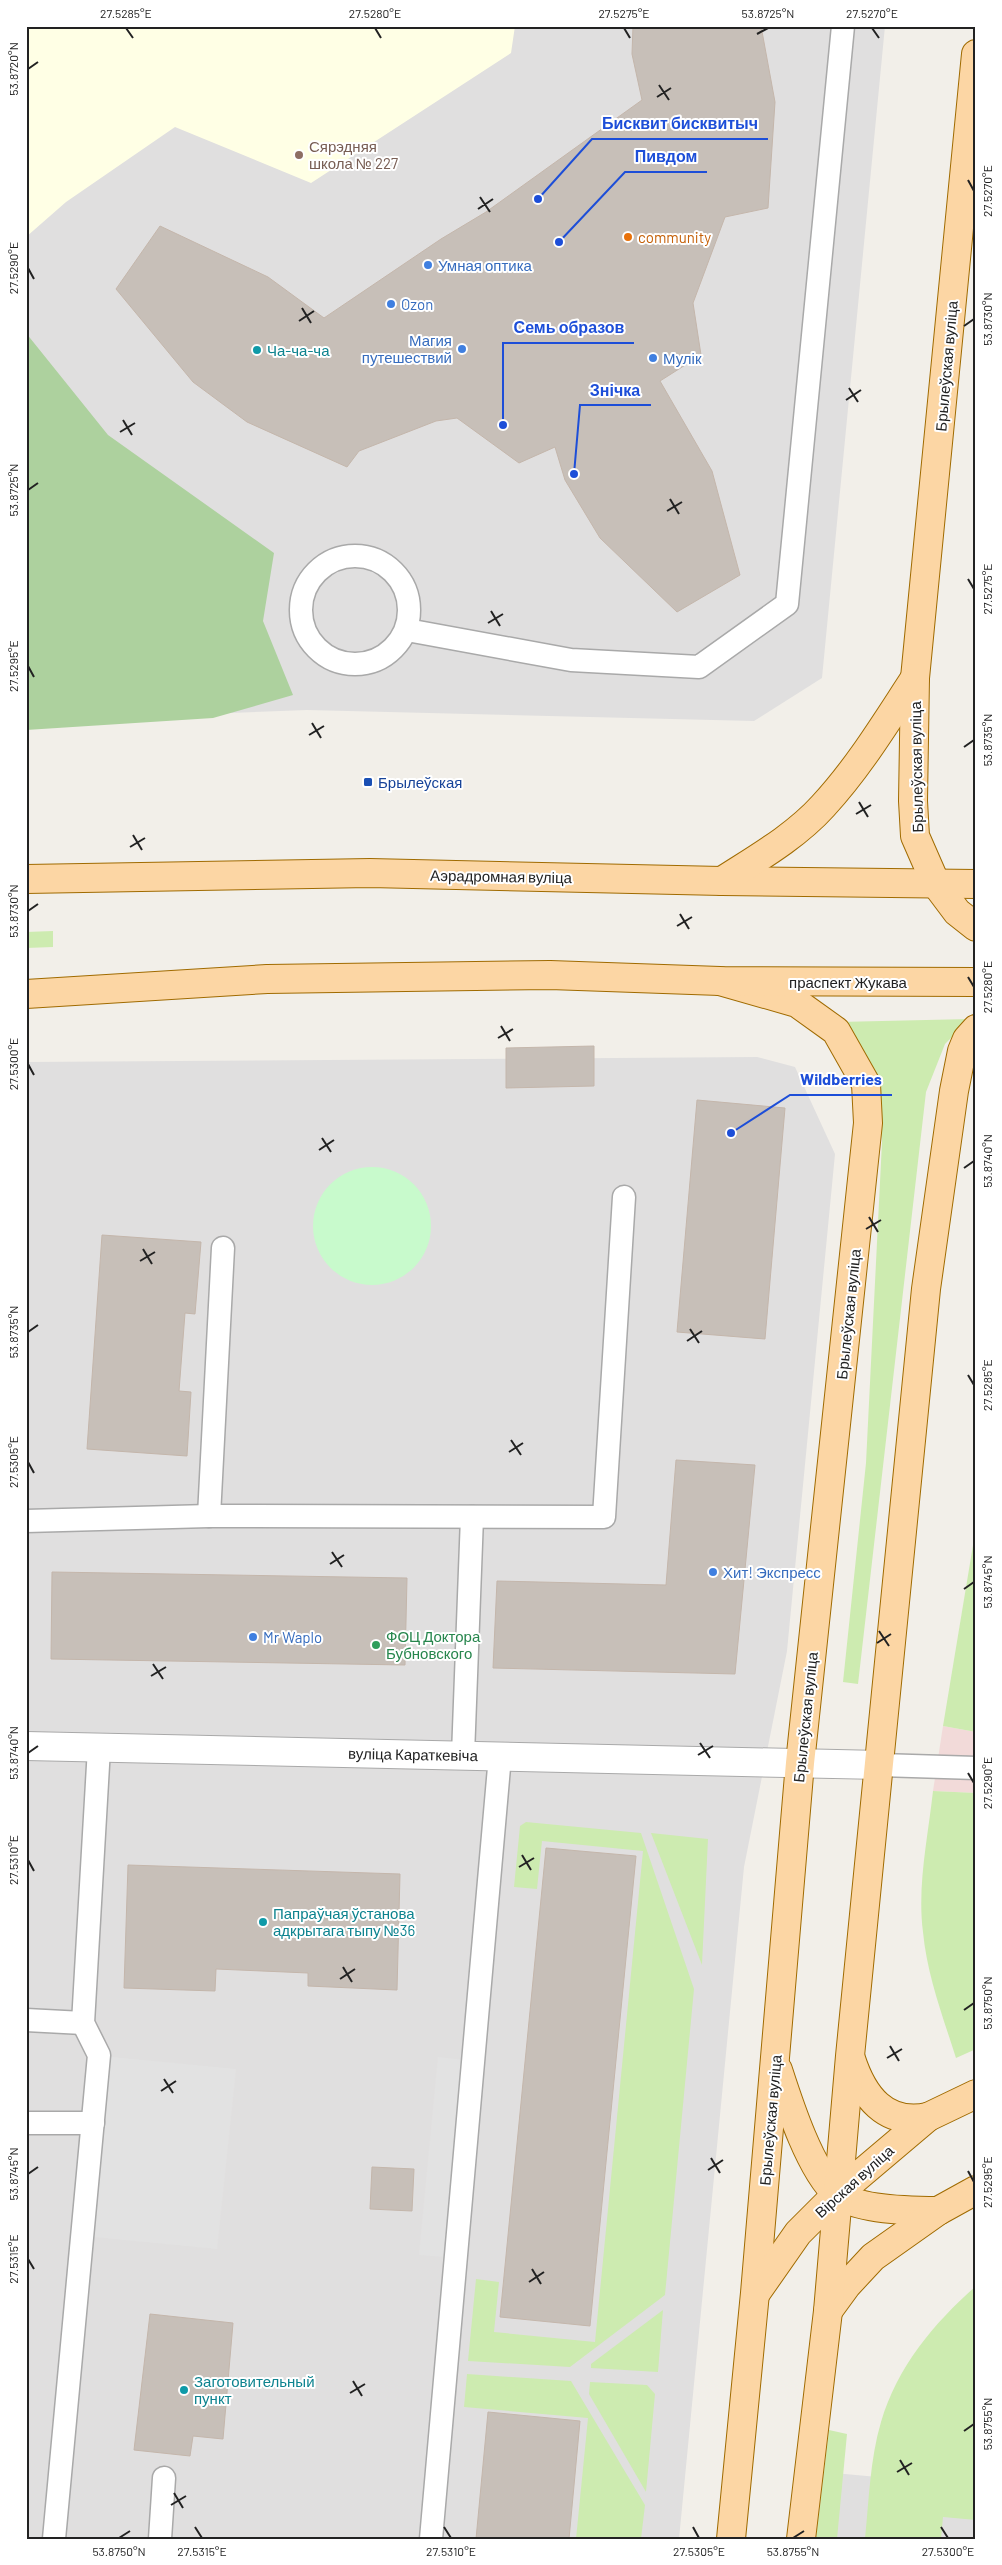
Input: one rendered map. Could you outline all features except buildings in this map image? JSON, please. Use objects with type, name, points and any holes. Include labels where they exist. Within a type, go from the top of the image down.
[{"type":"main road","name":"Брылеўская вуліца","points":[[976,54],[915,678],[913,801],[915,836],[936,884],[957,912],[976,927]]},
{"type":"main road","name":"Брылеўская вуліца","points":[[722,881],[775,846],[822,808],[862,760],[915,678]]},
{"type":"main road","name":"Аэрадромная вуліца","points":[[26,879],[370,873],[722,881],[976,884]]},
{"type":"main road","points":[[26,994],[286,978],[550,975],[720,981]]},
{"type":"main road","name":"Брылеўская вуліца","points":[[720,981],[798,1003],[836,1031],[866,1084],[868,1123],[800,1763],[732,2539]]},
{"type":"main road","name":"праспект Жукава","points":[[720,981],[976,982]]},
{"type":"main road","points":[[800,2539],[828,2311],[850,2056],[926,1289],[954,1091],[962,1051],[967,1039],[976,1030]]},
{"type":"main road","points":[[850,2056],[858,2080],[870,2096],[886,2112],[901,2119],[913,2120],[928,2116]]},
{"type":"main road","points":[[775,2059],[802,2136],[816,2165],[838,2194],[880,2208],[938,2211]]},
{"type":"main road","name":"Вірская вуліца","points":[[755,2293],[798,2233],[838,2194],[928,2116],[976,2094]]},
{"type":"main road","points":[[828,2311],[847,2285],[873,2257],[938,2211],[976,2190]]},
{"type":"street","name":"вуліца Караткевіча","points":[[26,1746],[880,1765]]},
{"type":"lane","points":[[407,630],[571,660],[699,667],[787,604],[843,26]]},
{"type":"lane","points":[[356,555],[382,562],[401,580],[410,604],[407,630],[391,652],[368,664],[341,664],[318,650],[304,629],[301,602],[311,578],[330,561],[356,555]]},
{"type":"lane","points":[[26,1521],[209,1516],[604,1518],[624,1197]]},
{"type":"lane","points":[[209,1516],[223,1248]]},
{"type":"lane","points":[[463,1755],[472,1517]]},
{"type":"lane","points":[[54,2539],[99,2055],[82,2022],[99,1748]]},
{"type":"lane","points":[[431,2539],[500,1756]]},
{"type":"lane","points":[[880,1765],[976,1768]]},
{"type":"lane","points":[[26,2020],[82,2022]]},
{"type":"lane","points":[[26,2122],[93,2123]]},
{"type":"lane","points":[[160,2539],[164,2478]]},
{"type":"shaded area","points":[[26,26],[885,26],[822,678],[754,721],[307,710],[26,721]]},
{"type":"shaded area","name":"Сярэдняя школа № 227","points":[[26,26],[515,26],[511,53],[311,183],[175,127],[66,202],[26,237]]},
{"type":"shaded area","points":[[757,1057],[795,1067],[835,1154],[787,1651],[744,1867],[679,2539],[26,2539],[26,1062]]},
{"type":"shaded area","points":[[943,1726],[976,1732],[976,1793],[933,1791]]},
{"type":"shaded area","points":[[102,2056],[236,2069],[217,2249],[84,2236]]},
{"type":"shaded area","points":[[438,2057],[465,2060],[446,2257],[419,2255]]},
{"type":"shaded area","points":[[823,2472],[976,2486],[976,2539],[816,2539]]},
{"type":"green space","points":[[26,333],[108,435],[274,553],[263,621],[293,695],[213,718],[26,730]]},
{"type":"green space","points":[[53,931],[53,947],[26,948],[26,932]]},
{"type":"green space","points":[[970,1019],[945,1044],[926,1092],[858,1684],[843,1682],[866,1463],[882,1142],[880,1105],[874,1076],[862,1050],[852,1036],[838,1022]]},
{"type":"green space","points":[[372,1167],[394,1172],[405,1177],[421,1193],[426,1204],[431,1226],[426,1248],[421,1259],[405,1275],[394,1280],[372,1285],[350,1280],[339,1275],[323,1259],[318,1248],[313,1226],[318,1204],[323,1193],[339,1177],[350,1172]]},
{"type":"green space","points":[[976,1527],[976,1732],[943,1726]]},
{"type":"green space","points":[[933,1791],[976,1793],[976,2049],[956,2058],[928,1964],[922,1915],[922,1879]]},
{"type":"green space","points":[[526,1822],[641,1833],[694,1989],[665,2295],[570,2367],[468,2361],[476,2279],[499,2282],[494,2332],[595,2342],[643,1851],[542,1841],[537,1889],[514,1887],[520,1826]]},
{"type":"green space","points":[[651,1833],[708,1839],[702,1965]]},
{"type":"green space","points":[[976,2286],[976,2520],[943,2517],[941,2539],[865,2539],[874,2450],[888,2402],[907,2365],[919,2347],[946,2315]]},
{"type":"green space","points":[[663,2310],[658,2372],[591,2368],[591,2364]]},
{"type":"green space","points":[[467,2374],[571,2381],[645,2505],[641,2539],[576,2539],[588,2418],[464,2407]]},
{"type":"green space","points":[[590,2382],[647,2385],[655,2394],[646,2492],[589,2394]]},
{"type":"green space","points":[[829,2430],[847,2434],[837,2539],[816,2539]]},
{"type":"place","name":"Сярэдняя школа № 227","points":[[299,155]]},
{"type":"place","name":"Бисквит бисквитыч","points":[[538,199]]},
{"type":"place","name":"community","points":[[628,237]]},
{"type":"place","name":"Пивдом","points":[[559,242]]},
{"type":"place","name":"Умная оптика","points":[[428,265]]},
{"type":"place","name":"Ozon","points":[[391,304]]},
{"type":"place","name":"Магия путешествий","points":[[462,349]]},
{"type":"place","name":"Ча-ча-ча","points":[[257,350]]},
{"type":"place","name":"Мулік","points":[[653,358]]},
{"type":"place","name":"Семь образов","points":[[503,425]]},
{"type":"place","name":"Знічка","points":[[574,474]]},
{"type":"place","name":"Брылеўская","points":[[368,782]]},
{"type":"place","name":"Wildberries","points":[[731,1133]]},
{"type":"place","name":"Хит! Экспресс","points":[[713,1572]]},
{"type":"place","name":"Mr Waplo","points":[[253,1637]]},
{"type":"place","name":"ФОЦ Доктора Бубновского","points":[[376,1645]]},
{"type":"place","name":"Папраўчая ўстанова адкрытага тыпу №36","points":[[263,1922]]},
{"type":"place","name":"Заготовительный пункт","points":[[184,2390]]}]
